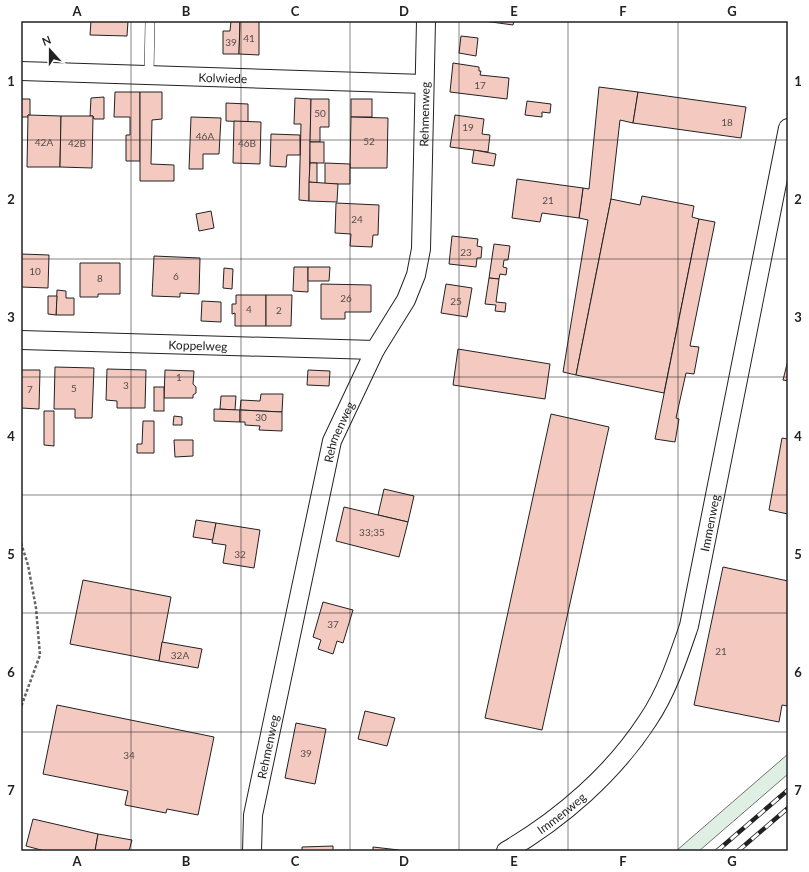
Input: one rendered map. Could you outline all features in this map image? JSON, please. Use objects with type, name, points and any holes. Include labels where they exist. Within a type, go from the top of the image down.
[{"type":"street","name":"Rehmenweg","points":[[252,851],[253,815],[327,458],[338,427],[375,350],[406,300],[416,275],[420,248],[426,21]]},
{"type":"street","name":"Kolwiede","points":[[21,71],[424,84]]},
{"type":"street","name":"Immenweg","points":[[506,851],[569,808],[616,763],[648,720],[671,676],[689,626],[788,128]]},
{"type":"street","name":"Koppelweg","points":[[21,340],[375,350]]},
{"type":"lane","points":[[149,75],[150,21]]},
{"type":"path","points":[[21,543],[28,565],[36,608],[40,654],[21,707]]},
{"type":"green space","points":[[788,754],[788,774],[699,851],[676,851]]},
{"type":"building","points":[[91,21],[128,21],[127,36],[90,35]]},
{"type":"building","points":[[231,21],[240,21],[239,54],[223,54],[223,31],[230,31]]},
{"type":"building","points":[[240,21],[259,21],[259,55],[239,54]]},
{"type":"building","points":[[484,21],[514,21],[513,25]]},
{"type":"building","points":[[461,36],[478,38],[476,56],[459,53]]},
{"type":"building","points":[[453,63],[479,67],[479,71],[481,71],[480,75],[509,78],[507,99],[450,92]]},
{"type":"building","points":[[599,87],[638,92],[633,123],[620,120],[611,199],[576,375],[563,372],[588,220],[579,218],[583,188],[589,189]]},
{"type":"building","points":[[115,92],[140,92],[140,161],[126,161],[126,135],[130,135],[130,117],[114,117]]},
{"type":"building","points":[[140,92],[162,92],[162,119],[152,120],[151,164],[174,165],[174,181],[140,181]]},
{"type":"building","points":[[638,92],[746,107],[741,138],[633,123]]},
{"type":"building","points":[[104,97],[104,119],[94,119],[93,116],[90,116],[91,98]]},
{"type":"building","points":[[295,98],[311,99],[309,201],[299,200],[301,124],[294,124]]},
{"type":"building","points":[[21,99],[30,99],[30,115],[28,115],[28,117],[21,117]]},
{"type":"building","points":[[311,99],[329,99],[329,127],[320,127],[320,142],[310,142]]},
{"type":"building","points":[[351,99],[372,99],[372,117],[351,117]]},
{"type":"building","points":[[527,101],[551,104],[550,113],[542,112],[542,117],[525,115]]},
{"type":"building","points":[[226,103],[248,104],[248,122],[226,121]]},
{"type":"building","points":[[28,115],[61,116],[60,167],[27,167]]},
{"type":"building","points":[[455,115],[484,119],[482,134],[490,135],[488,152],[450,147]]},
{"type":"building","points":[[61,116],[93,116],[92,168],[60,167]]},
{"type":"building","points":[[191,117],[221,118],[219,154],[203,154],[203,169],[189,169]]},
{"type":"building","points":[[351,117],[388,118],[387,168],[350,168]]},
{"type":"building","points":[[234,121],[261,122],[260,164],[233,163]]},
{"type":"building","points":[[271,134],[300,135],[300,155],[287,155],[286,167],[270,166]]},
{"type":"building","points":[[310,142],[324,142],[324,163],[310,163]]},
{"type":"building","points":[[474,150],[496,154],[494,166],[472,163]]},
{"type":"building","points":[[310,163],[317,163],[317,183],[309,182]]},
{"type":"building","points":[[325,163],[350,164],[350,184],[325,184]]},
{"type":"building","points":[[517,179],[583,188],[579,218],[542,213],[540,222],[512,218]]},
{"type":"building","points":[[309,182],[338,184],[337,202],[309,201]]},
{"type":"building","points":[[642,196],[694,206],[692,217],[699,219],[664,393],[576,375],[611,199],[640,205]]},
{"type":"building","points":[[336,203],[379,205],[378,235],[373,235],[372,247],[350,246],[351,234],[335,233]]},
{"type":"building","points":[[211,211],[214,228],[199,231],[196,214]]},
{"type":"building","points":[[699,219],[715,222],[690,346],[699,347],[694,374],[686,373],[676,418],[679,419],[675,442],[655,439]]},
{"type":"building","points":[[452,236],[478,239],[477,246],[482,247],[481,258],[477,258],[476,267],[449,264]]},
{"type":"building","points":[[494,244],[510,246],[508,260],[504,260],[503,267],[507,268],[506,275],[500,274],[499,279],[489,278]]},
{"type":"building","points":[[21,254],[49,255],[48,288],[21,287]]},
{"type":"building","points":[[154,256],[200,258],[199,294],[180,293],[180,297],[152,296]]},
{"type":"building","points":[[80,263],[120,263],[120,294],[98,294],[98,297],[80,297]]},
{"type":"building","points":[[294,267],[308,267],[308,292],[293,291]]},
{"type":"building","points":[[308,267],[330,267],[329,281],[308,281]]},
{"type":"building","points":[[224,268],[233,269],[232,289],[223,288]]},
{"type":"building","points":[[489,278],[499,279],[496,302],[506,303],[505,312],[495,311],[496,305],[485,304]]},
{"type":"building","points":[[321,284],[371,285],[371,312],[345,312],[345,319],[321,319]]},
{"type":"building","points":[[446,284],[472,288],[467,317],[441,313]]},
{"type":"building","points":[[57,290],[66,291],[66,298],[74,298],[74,315],[56,315]]},
{"type":"building","points":[[236,295],[266,295],[266,326],[235,326],[235,313],[232,314],[232,304],[236,304]]},
{"type":"building","points":[[266,295],[292,295],[291,326],[266,326]]},
{"type":"building","points":[[48,296],[57,296],[56,315],[48,314]]},
{"type":"building","points":[[202,301],[221,302],[221,322],[201,321]]},
{"type":"building","points":[[458,349],[550,364],[545,399],[453,385]]},
{"type":"building","points":[[788,360],[788,381],[783,380]]},
{"type":"building","points":[[55,367],[94,368],[92,418],[75,418],[75,409],[54,409]]},
{"type":"building","points":[[107,369],[146,370],[145,408],[117,408],[117,401],[106,400]]},
{"type":"building","points":[[21,370],[40,370],[39,409],[21,408]]},
{"type":"building","points":[[165,370],[194,371],[193,384],[196,387],[196,393],[193,395],[193,398],[164,398]]},
{"type":"building","points":[[308,370],[330,371],[329,386],[307,385]]},
{"type":"building","points":[[154,387],[164,387],[164,411],[154,411]]},
{"type":"building","points":[[261,394],[283,394],[282,412],[240,410],[241,400],[260,401]]},
{"type":"building","points":[[221,396],[236,396],[235,410],[220,409]]},
{"type":"building","points":[[214,409],[240,410],[240,422],[214,421]]},
{"type":"building","points":[[240,410],[282,412],[282,431],[259,430],[260,426],[245,425],[245,422],[240,422]]},
{"type":"building","points":[[44,411],[54,411],[54,446],[44,445]]},
{"type":"building","points":[[551,414],[609,427],[542,730],[485,718]]},
{"type":"building","points":[[174,416],[182,417],[182,425],[173,425]]},
{"type":"building","points":[[143,421],[154,421],[154,453],[137,453],[137,444],[142,444]]},
{"type":"building","points":[[782,438],[788,439],[788,514],[769,510]]},
{"type":"building","points":[[174,440],[193,440],[193,456],[175,457]]},
{"type":"building","points":[[384,489],[414,496],[408,522],[378,515]]},
{"type":"building","points":[[344,507],[408,522],[399,557],[336,541]]},
{"type":"building","points":[[196,520],[216,523],[213,540],[193,537]]},
{"type":"building","points":[[216,523],[260,530],[254,568],[223,563],[226,545],[212,543]]},
{"type":"building","points":[[723,567],[788,581],[788,706],[782,705],[779,722],[694,705]]},
{"type":"building","points":[[83,580],[171,597],[159,661],[70,644]]},
{"type":"building","points":[[323,602],[353,610],[343,643],[337,641],[333,654],[318,649],[321,640],[313,637]]},
{"type":"building","points":[[162,642],[202,649],[198,668],[159,661]]},
{"type":"building","points":[[57,705],[214,737],[198,815],[167,809],[166,813],[125,805],[128,791],[43,774]]},
{"type":"building","points":[[365,711],[395,718],[387,746],[358,739]]},
{"type":"building","points":[[296,723],[326,729],[315,784],[285,778]]},
{"type":"building","points":[[33,819],[98,834],[95,851],[45,851],[26,846]]},
{"type":"building","points":[[98,834],[132,840],[129,851],[95,851]]},
{"type":"building","points":[[333,846],[333,851],[302,851],[302,847]]},
{"type":"building","points":[[373,847],[399,850],[399,851],[373,851]]},
{"type":"railway","points":[[717,851],[788,790]]},
{"type":"railway","points":[[738,851],[788,808]]}]
